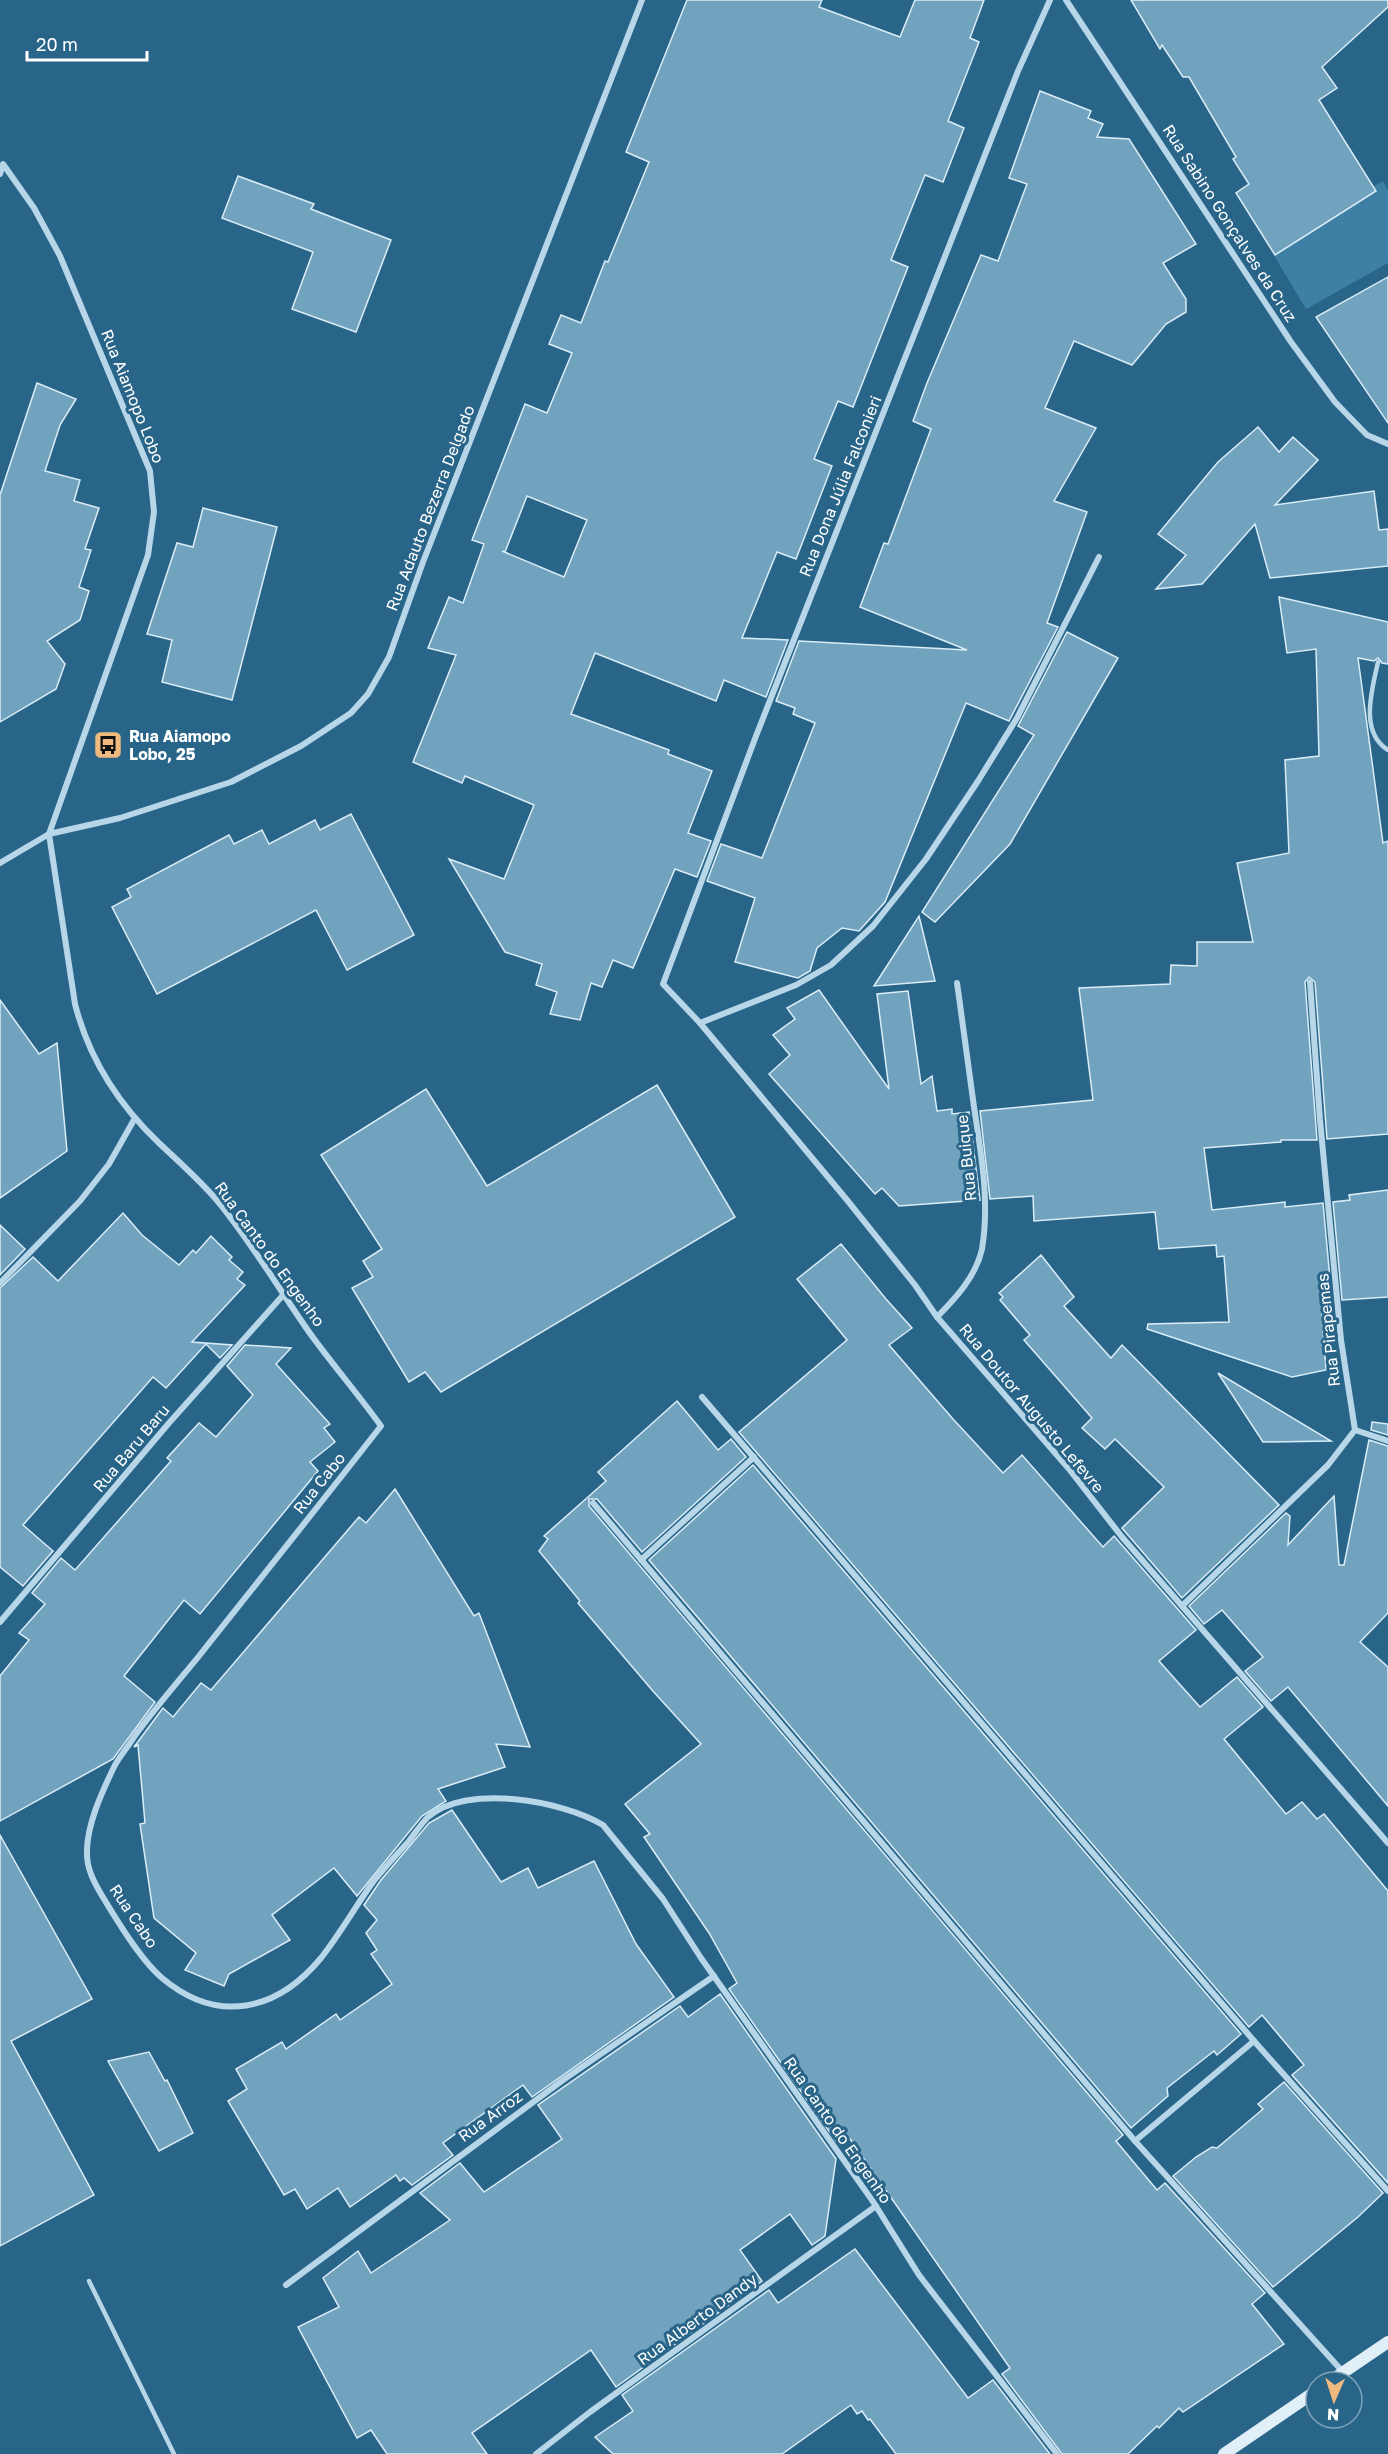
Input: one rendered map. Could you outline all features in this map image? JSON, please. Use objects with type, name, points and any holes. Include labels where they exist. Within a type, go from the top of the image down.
[{"type":"main road","points":[[1346,2370],[1388,2342]]},
{"type":"main road","points":[[1224,2454],[1304,2399]]},
{"type":"street","name":"Rua Adauto Bezerra Delgado","points":[[0,863],[50,834],[120,818],[231,782],[301,746],[351,713],[368,694],[389,657],[444,507],[642,0]]},
{"type":"street","name":"Rua Dona Júlia Falconieri","points":[[663,984],[764,714],[1018,71],[1050,0]]},
{"type":"street","name":"Rua Sabino Gonçalves da Cruz","points":[[1066,0],[1291,342],[1335,402],[1367,435],[1388,444]]},
{"type":"street","name":"Rua Aiamopo Lobo","points":[[2,161],[34,208],[60,256],[150,471],[154,512],[148,555],[50,834]]},
{"type":"street","name":"Rua Aiamopo Lobo","points":[[0,174],[2,161]]},
{"type":"street","points":[[700,1023],[796,985],[831,964],[873,926],[926,859],[1017,718],[1099,556]]},
{"type":"street","name":"Rua Canto do Engenho","points":[[50,834],[75,1004],[82,1032],[102,1075],[135,1118],[219,1203],[285,1293],[309,1332],[381,1426]]},
{"type":"street","name":"Rua Pirapemas","points":[[1310,982],[1320,1120],[1341,1340],[1355,1430]]},
{"type":"street","name":"Rua Buique","points":[[937,1317],[959,1296],[974,1269],[981,1250],[984,1224],[980,1145],[957,983]]},
{"type":"street","name":"Rua Doutor Augusto Lefevre","points":[[663,984],[700,1023],[847,1200],[915,1285],[937,1317],[1069,1469],[1122,1538],[1388,1843]]},
{"type":"street","points":[[0,1283],[80,1201],[109,1164],[135,1118]]},
{"type":"street","name":"Rua Baru Baru","points":[[0,1622],[169,1423],[285,1293]]},
{"type":"street","points":[[702,1397],[1254,2041],[1388,2191]]},
{"type":"street","name":"Rua Cabo","points":[[381,1426],[156,1707],[115,1765],[94,1817],[89,1836],[87,1855],[92,1877],[122,1929],[161,1977],[195,2000],[223,2007],[249,2007],[276,1997],[300,1980],[322,1956],[375,1880],[430,1816],[461,1802],[492,1798],[555,1806],[590,1817],[598,1822]]},
{"type":"street","points":[[1182,1606],[1328,1465],[1355,1430],[1388,1441]]},
{"type":"street","points":[[640,1560],[754,1457]]},
{"type":"street","points":[[593,1503],[1135,2141],[1341,2370]]},
{"type":"street","name":"Rua Canto do Engenho","points":[[598,1822],[626,1851],[663,1899],[714,1976],[876,2206],[919,2275],[1057,2454]]},
{"type":"street","name":"Rua Arroz","points":[[286,2285],[563,2080],[714,1976]]},
{"type":"street","points":[[1135,2141],[1254,2041]]},
{"type":"street","name":"Rua Alberto Dandy","points":[[536,2454],[590,2412],[876,2206]]},
{"type":"lane","points":[[1378,662],[1370,712],[1373,734],[1388,750]]},
{"type":"lane","points":[[90,2281],[174,2454]]},
{"type":"shaded area","points":[[1383,181],[1388,191],[1388,263],[1306,309],[1272,252]]},
{"type":"building","points":[[687,0],[822,0],[819,7],[900,37],[915,0],[984,0],[970,38],[979,42],[948,121],[964,128],[943,182],[925,175],[891,260],[908,267],[853,407],[838,401],[814,459],[832,466],[796,559],[777,552],[742,638],[788,640],[766,697],[724,680],[716,701],[595,653],[571,714],[669,750],[668,754],[712,771],[688,833],[711,841],[697,877],[675,869],[633,968],[613,960],[602,987],[591,983],[580,1020],[550,1014],[557,992],[536,985],[542,964],[505,952],[449,859],[504,879],[534,805],[465,776],[462,783],[413,762],[456,655],[428,648],[449,597],[463,603],[484,544],[472,540],[525,404],[547,413],[572,353],[549,344],[561,315],[581,323],[605,261],[608,262],[649,162],[626,152]],"holes":[[[527,496],[587,520],[564,577],[502,551],[505,552]]]},
{"type":"building","points":[[1131,0],[1388,0],[1388,7],[1322,67],[1337,88],[1319,100],[1376,191],[1275,255],[1236,193],[1249,184],[1233,159],[1236,157],[1189,77],[1183,77],[1162,45],[1160,49]]},
{"type":"building","points":[[1040,91],[1091,111],[1088,118],[1103,124],[1097,137],[1129,139],[1196,244],[1163,263],[1186,299],[1186,312],[1166,324],[1132,365],[1074,341],[1045,408],[1096,428],[1054,501],[1087,512],[1047,623],[1058,627],[1009,721],[966,703],[885,902],[859,931],[842,928],[817,948],[810,971],[798,978],[735,962],[755,898],[707,881],[721,844],[762,858],[815,723],[793,714],[795,708],[776,701],[799,641],[967,650],[860,607],[884,543],[888,544],[931,429],[913,421],[927,383],[981,255],[998,261],[1027,184],[1009,178]]},
{"type":"building","points":[[238,176],[314,204],[311,209],[391,240],[356,332],[292,309],[313,252],[222,218]]},
{"type":"building","points":[[1388,277],[1388,423],[1316,317]]},
{"type":"building","points":[[37,383],[76,399],[60,425],[45,471],[80,480],[74,501],[99,508],[85,549],[91,550],[79,587],[89,591],[80,620],[47,641],[65,664],[56,689],[0,722],[0,495]]},
{"type":"building","points":[[1258,427],[1279,452],[1293,437],[1318,460],[1275,505],[1374,491],[1379,530],[1388,529],[1388,566],[1270,578],[1255,524],[1202,584],[1156,589],[1186,555],[1158,534],[1218,462]]},
{"type":"building","points":[[203,508],[277,527],[232,700],[162,682],[172,640],[147,634],[177,543],[193,547]]},
{"type":"building","points":[[1279,597],[1388,622],[1388,664],[1382,663],[1378,658],[1374,661],[1358,658],[1383,843],[1388,841],[1388,1134],[1327,1139],[1315,982],[1309,977],[1305,982],[1317,1140],[1281,1140],[1281,1142],[1204,1148],[1212,1210],[1285,1202],[1285,1207],[1323,1203],[1332,1300],[1321,1301],[1326,1370],[1292,1377],[1147,1329],[1148,1324],[1229,1322],[1224,1256],[1217,1257],[1216,1245],[1159,1249],[1155,1212],[1034,1221],[1033,1196],[990,1199],[980,1111],[1093,1100],[1079,988],[1170,984],[1171,965],[1197,966],[1197,942],[1253,942],[1237,863],[1289,853],[1285,760],[1319,756],[1316,649],[1287,653]]},
{"type":"building","points":[[1067,632],[1118,658],[1010,844],[935,922],[922,912],[1034,735],[1018,726]]},
{"type":"building","points":[[351,814],[414,935],[347,970],[316,910],[157,994],[112,907],[131,897],[127,889],[229,835],[234,844],[262,830],[269,844],[315,820],[320,830]]},
{"type":"building","points":[[919,916],[935,981],[874,986]]},
{"type":"building","points":[[819,990],[889,1089],[877,994],[908,991],[921,1084],[932,1076],[937,1111],[952,1109],[952,1114],[969,1112],[980,1200],[899,1206],[882,1188],[875,1194],[769,1074],[790,1055],[773,1035],[795,1019],[787,1008]]},
{"type":"building","points":[[0,1000],[39,1054],[57,1043],[67,1151],[0,1198]]},
{"type":"building","points":[[657,1085],[735,1217],[441,1392],[425,1372],[409,1382],[352,1288],[373,1277],[363,1261],[382,1249],[321,1155],[426,1089],[487,1186]]},
{"type":"building","points":[[1388,1190],[1388,1297],[1342,1300],[1333,1202],[1350,1200],[1349,1195]]},
{"type":"building","points":[[123,1213],[142,1235],[179,1265],[193,1250],[196,1253],[211,1236],[232,1257],[229,1260],[243,1272],[237,1279],[245,1285],[192,1342],[232,1345],[220,1358],[206,1344],[166,1388],[153,1377],[23,1525],[53,1551],[23,1586],[0,1567],[0,1288],[33,1257],[58,1281]]},
{"type":"building","points":[[0,1225],[25,1249],[0,1275]]},
{"type":"building","points":[[841,1244],[912,1328],[889,1345],[1003,1473],[1022,1455],[1103,1547],[1114,1536],[1196,1630],[1159,1661],[1200,1707],[1237,1677],[1263,1707],[1224,1739],[1286,1814],[1302,1802],[1317,1819],[1324,1814],[1388,1891],[1388,2183],[1292,2075],[1304,2065],[1262,2015],[1249,2027],[739,1432],[847,1340],[797,1279]]},
{"type":"building","points":[[1041,1255],[1074,1297],[1064,1306],[1111,1358],[1122,1345],[1279,1505],[1182,1598],[1122,1528],[1164,1487],[1115,1439],[1105,1449],[1082,1428],[1092,1418],[1024,1340],[1030,1335],[1000,1300],[1003,1297],[999,1293]]},
{"type":"building","points":[[245,1345],[291,1348],[276,1364],[330,1424],[324,1428],[335,1442],[310,1462],[318,1471],[200,1614],[184,1600],[124,1676],[155,1702],[113,1759],[0,1821],[0,1676],[29,1640],[19,1633],[45,1604],[32,1593],[61,1558],[75,1570],[171,1461],[167,1458],[199,1423],[216,1437],[253,1395],[227,1366]]},
{"type":"building","points":[[1218,1373],[1331,1441],[1263,1442]]},
{"type":"building","points":[[677,1401],[718,1450],[731,1439],[746,1457],[642,1552],[597,1499],[589,1499],[589,1506],[1123,2135],[1116,2141],[1157,2190],[1165,2183],[1265,2293],[1252,2304],[1284,2344],[1183,2412],[1179,2408],[1128,2454],[1062,2454],[1002,2374],[1010,2368],[841,2126],[838,2144],[729,1989],[737,1983],[709,1933],[644,1837],[650,1834],[625,1804],[701,1744],[578,1603],[580,1601],[539,1551],[548,1539],[544,1536],[606,1481],[598,1472]]},
{"type":"building","points":[[1372,1422],[1388,1424],[1388,1435],[1371,1430]]},
{"type":"building","points":[[1369,1440],[1388,1446],[1388,1613],[1360,1642],[1388,1667],[1388,1806],[1288,1687],[1271,1701],[1245,1671],[1263,1657],[1222,1610],[1204,1624],[1189,1606],[1286,1513],[1290,1516],[1288,1545],[1334,1496],[1339,1565],[1344,1565]]},
{"type":"building","points":[[753,1465],[1241,2034],[1217,2055],[1214,2051],[1167,2088],[1168,2096],[1131,2128],[649,1560]]},
{"type":"building","points":[[395,1489],[474,1616],[479,1613],[530,1747],[496,1744],[505,1767],[438,1789],[446,1801],[422,1816],[357,1896],[334,1868],[272,1915],[290,1940],[229,1974],[224,1986],[185,1970],[196,1953],[154,1918],[140,1824],[145,1823],[138,1745],[134,1747],[163,1708],[173,1717],[201,1683],[211,1690],[359,1517],[366,1523]]},
{"type":"building","points":[[452,1810],[501,1882],[528,1868],[538,1888],[594,1861],[636,1944],[674,1997],[532,2097],[523,2085],[443,2143],[453,2155],[412,2185],[404,2178],[400,2181],[396,2175],[350,2207],[338,2188],[307,2209],[295,2189],[284,2195],[228,2101],[247,2089],[236,2069],[282,2042],[286,2049],[336,2014],[340,2020],[392,1984],[371,1954],[377,1950],[366,1933],[377,1920],[364,1905],[381,1880],[429,1823]]},
{"type":"building","points":[[0,1835],[92,1999],[11,2041],[94,2195],[0,2246]]},
{"type":"building","points":[[720,1994],[836,2159],[825,2236],[812,2245],[790,2214],[740,2250],[762,2281],[616,2387],[591,2350],[472,2433],[487,2454],[387,2454],[371,2430],[357,2438],[298,2327],[339,2307],[323,2278],[358,2251],[371,2273],[450,2220],[420,2193],[460,2163],[484,2192],[562,2139],[538,2105],[680,2006],[688,2017]]},
{"type":"building","points":[[149,2052],[165,2081],[167,2080],[193,2133],[159,2151],[108,2061]]},
{"type":"building","points":[[1284,2082],[1383,2193],[1358,2217],[1273,2287],[1173,2176],[1196,2157],[1212,2147],[1217,2148],[1263,2109],[1258,2104]]},
{"type":"building","points":[[855,2249],[968,2398],[993,2380],[1050,2454],[896,2454],[870,2419],[868,2420],[862,2411],[857,2414],[851,2405],[782,2454],[613,2454],[595,2437],[633,2411],[622,2395],[769,2290],[778,2303]]},
{"type":"place","name":"Rua Aiamopo Lobo, 25","points":[[108,745]]}]
